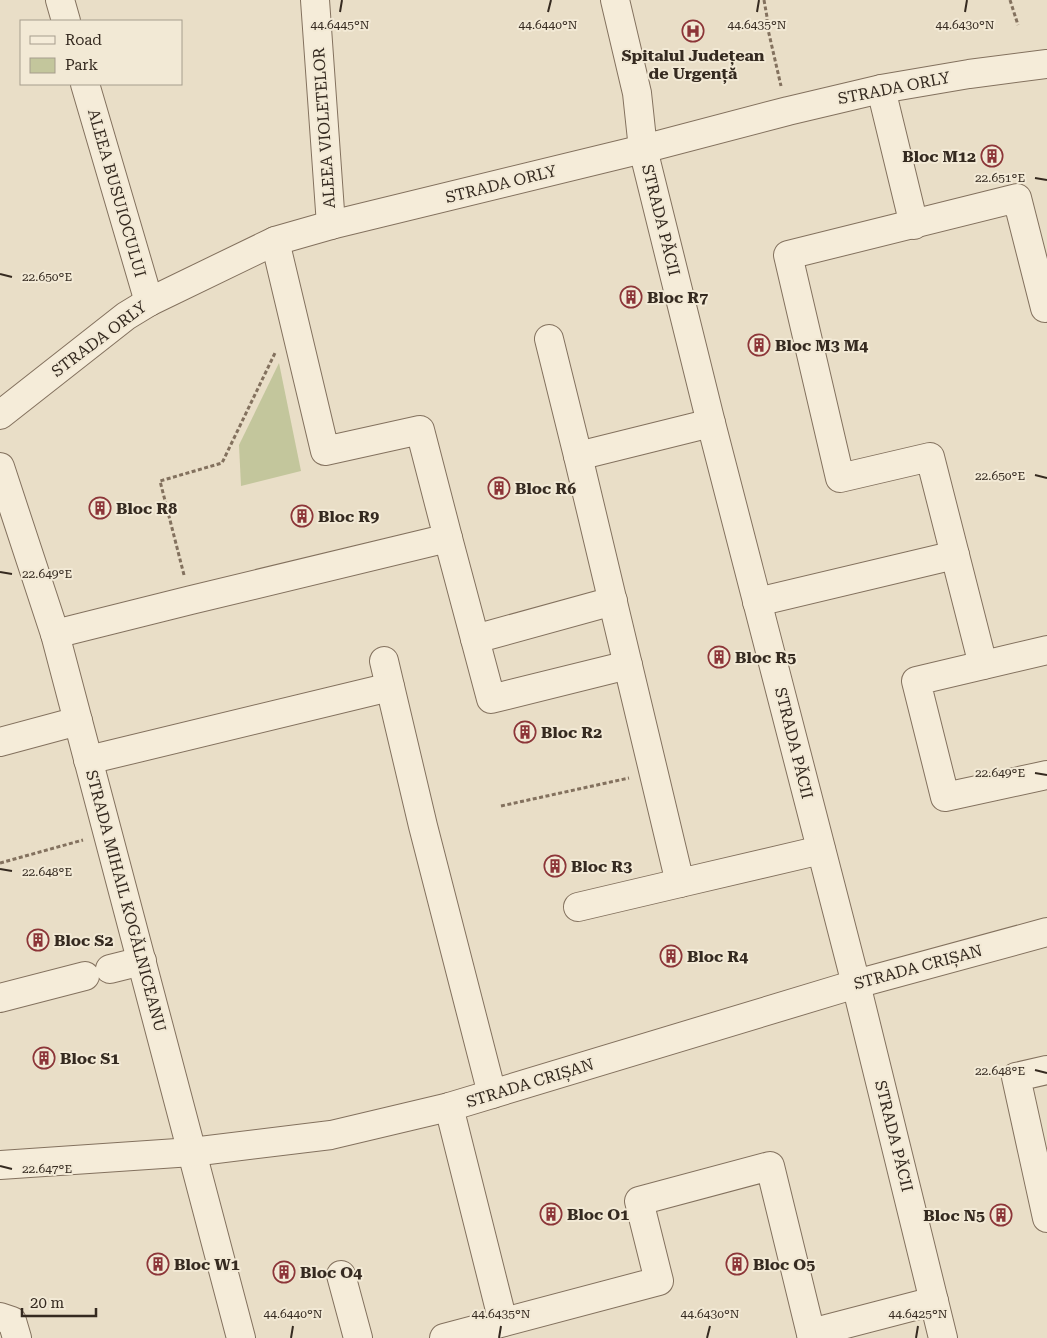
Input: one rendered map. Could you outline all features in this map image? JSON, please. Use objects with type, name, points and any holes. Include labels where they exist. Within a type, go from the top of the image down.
[{"type":"street","points":[[60,0],[66,20]]},
{"type":"street","name":"ALEEA VIOLETELOR","points":[[316,0],[331,225]]},
{"type":"street","name":"STRADA PĂCII","points":[[615,0],[637,93],[643,149],[711,423],[856,984],[943,1338]]},
{"type":"street","name":"STRADA ORLY","points":[[0,415],[126,316],[149,302],[275,241],[331,225],[880,89],[969,74],[1047,64]]},
{"type":"street","name":"ALEEA BUSUIOCULUI","points":[[85,85],[149,302]]},
{"type":"street","points":[[880,89],[914,224]]},
{"type":"street","points":[[983,665],[930,457],[840,478],[788,255],[1017,198],[1045,308]]},
{"type":"street","points":[[275,241],[325,451],[420,430],[491,699],[628,664]]},
{"type":"street","points":[[549,338],[680,883]]},
{"type":"street","points":[[578,456],[711,423]]},
{"type":"street","name":"STRADA MIHAIL KOGĂLNICEANU","points":[[0,467],[55,634],[241,1338]]},
{"type":"street","points":[[55,634],[448,538]]},
{"type":"street","points":[[757,602],[955,555]]},
{"type":"street","points":[[474,638],[613,601]]},
{"type":"street","points":[[1047,650],[916,681],[945,797],[1047,776]]},
{"type":"street","points":[[384,661],[423,826],[492,1094]]},
{"type":"street","points":[[88,760],[390,687]]},
{"type":"street","points":[[0,742],[78,722]]},
{"type":"street","points":[[578,907],[821,850]]},
{"type":"street","name":"STRADA CRIȘAN","points":[[0,1165],[192,1152],[331,1135],[449,1107],[856,984],[1047,932]]},
{"type":"street","points":[[0,998],[142,961]]},
{"type":"street","points":[[1047,1070],[1016,1077],[1047,1218]]},
{"type":"street","points":[[449,1107],[503,1322]]},
{"type":"street","points":[[444,1338],[659,1281],[638,1201],[770,1166],[812,1336],[934,1301]]},
{"type":"street","points":[[341,1275],[358,1338]]},
{"type":"street","points":[[0,1317],[12,1321],[17,1338]]},
{"type":"path","points":[[764,0],[767,26],[788,111]]},
{"type":"path","points":[[1010,0],[1018,25]]},
{"type":"path","points":[[191,600],[160,481],[222,463],[293,317]]},
{"type":"path","points":[[502,806],[654,772]]},
{"type":"path","points":[[0,863],[108,834]]},
{"type":"green space","points":[[279,363],[301,471],[241,486],[239,445]]},
{"type":"place","name":"Spitalul Județean de Urgență","points":[[693,31]]},
{"type":"place","name":"Bloc M12","points":[[992,156]]},
{"type":"place","name":"Bloc R7","points":[[631,297]]},
{"type":"place","name":"Bloc M3 M4","points":[[759,345]]},
{"type":"place","name":"Bloc R6","points":[[499,488]]},
{"type":"place","name":"Bloc R8","points":[[100,508]]},
{"type":"place","name":"Bloc R9","points":[[302,516]]},
{"type":"place","name":"Bloc R5","points":[[719,657]]},
{"type":"place","name":"Bloc R2","points":[[525,732]]},
{"type":"place","name":"Bloc R3","points":[[555,866]]},
{"type":"place","name":"Bloc S2","points":[[38,940]]},
{"type":"place","name":"Bloc R4","points":[[671,956]]},
{"type":"place","name":"Bloc S1","points":[[44,1058]]},
{"type":"place","name":"Bloc O1","points":[[551,1214]]},
{"type":"place","name":"Bloc N5","points":[[1001,1215]]},
{"type":"place","name":"Bloc W1","points":[[158,1264]]},
{"type":"place","name":"Bloc O5","points":[[737,1264]]},
{"type":"place","name":"Bloc O4","points":[[284,1272]]}]
